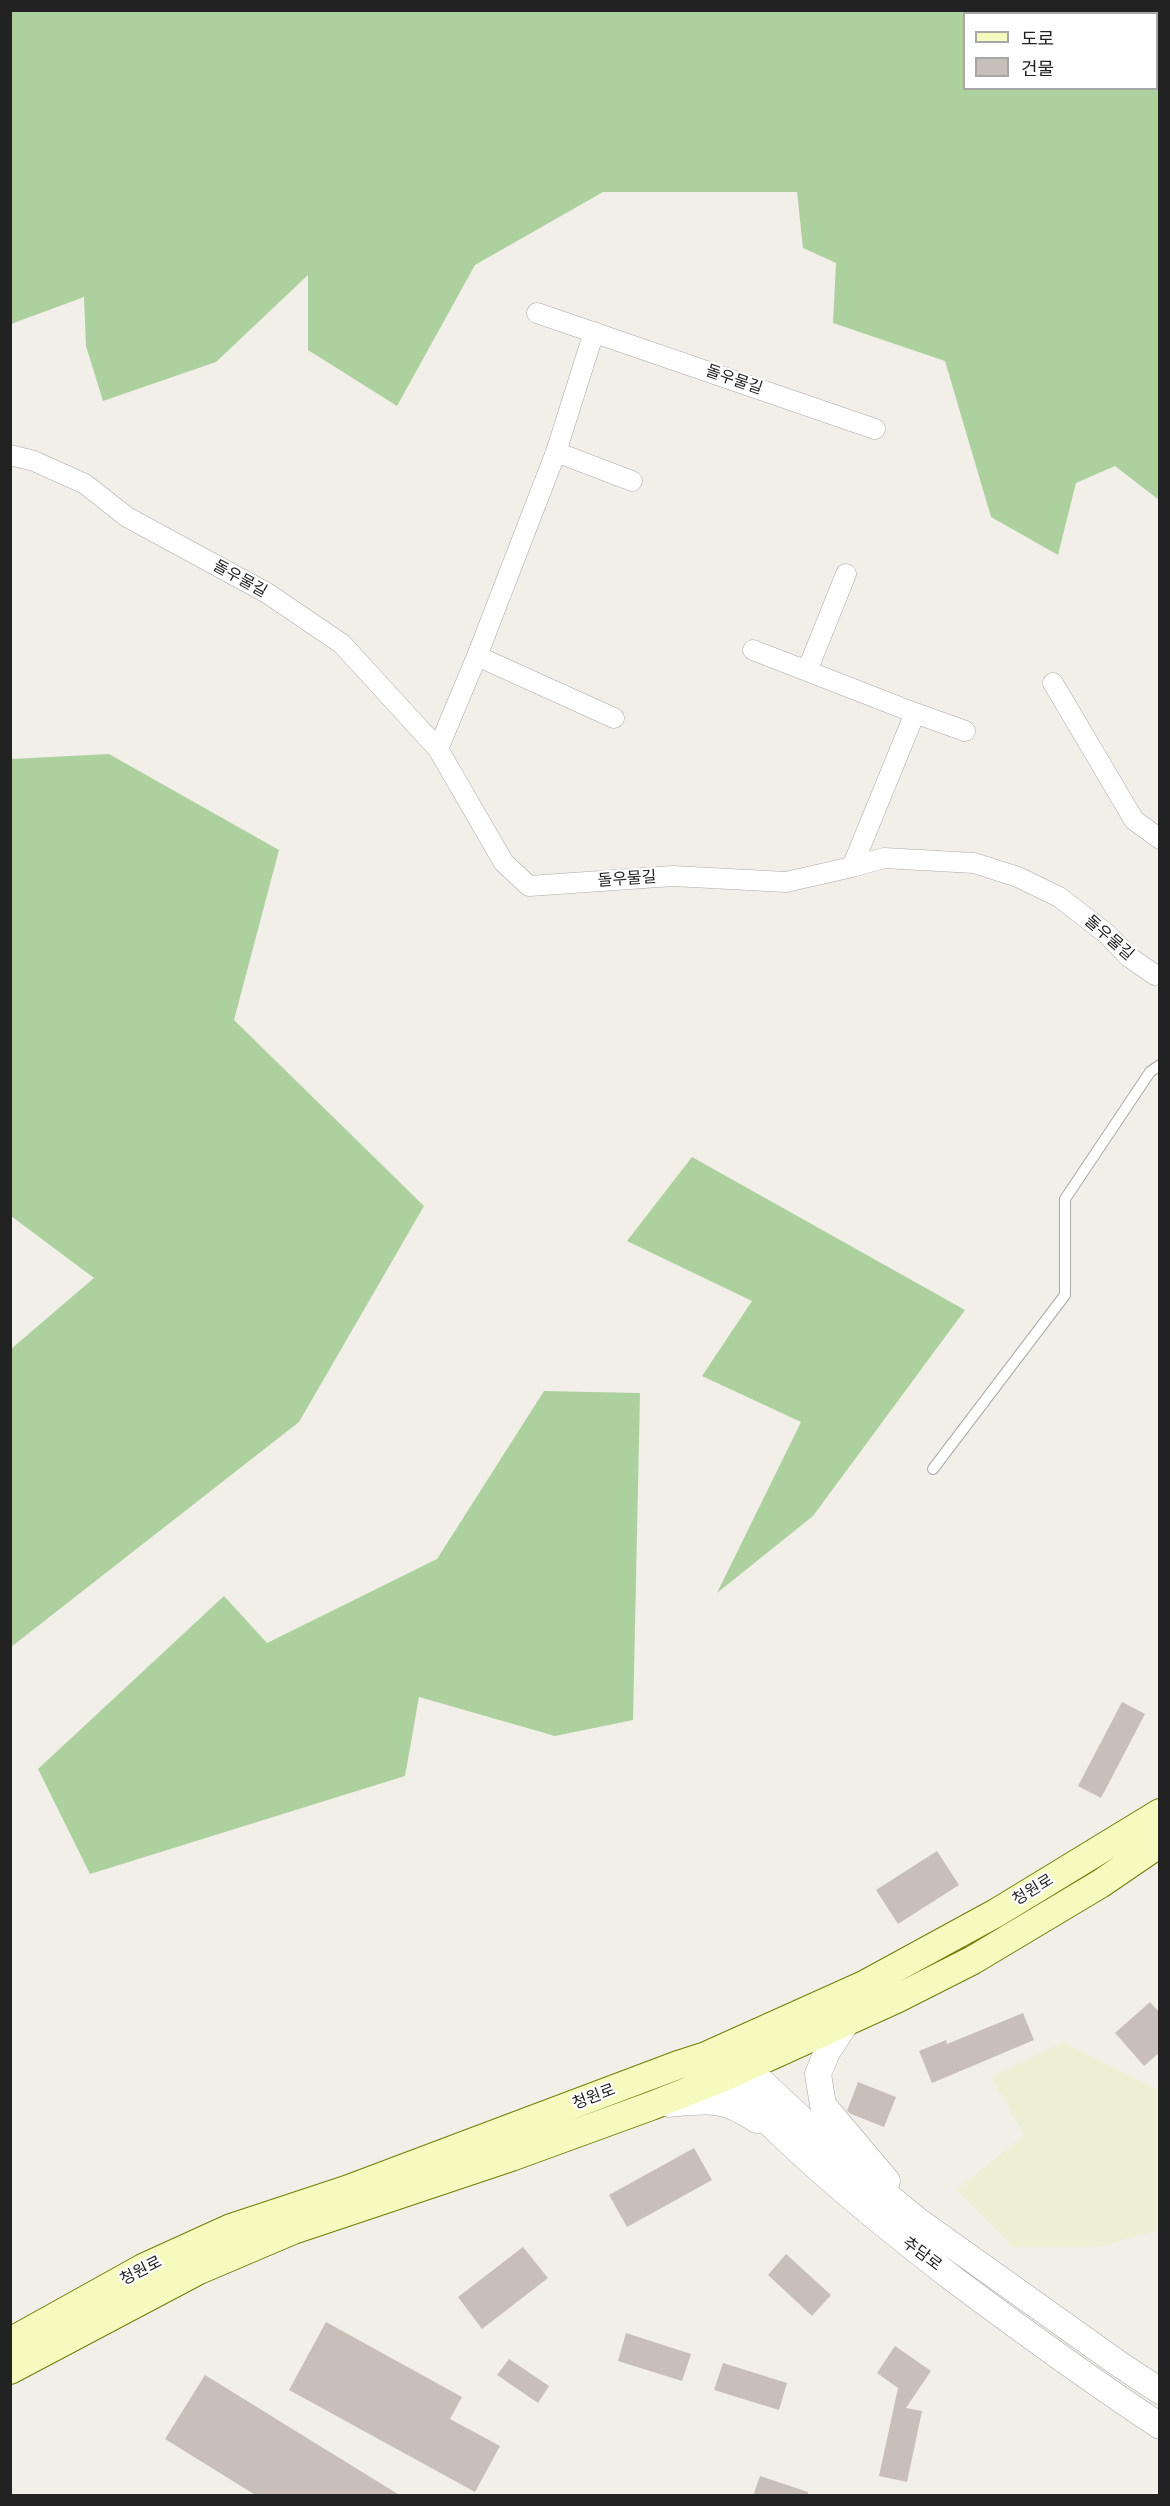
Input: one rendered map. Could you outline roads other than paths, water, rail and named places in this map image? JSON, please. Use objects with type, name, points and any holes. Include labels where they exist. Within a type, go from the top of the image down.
[{"type":"main road","name":"청원로","points":[[10,2342],[143,2268],[231,2228],[346,2190],[716,2052],[864,1984],[1147,1830],[1160,1813]]},
{"type":"main road","name":"청원로","points":[[10,2370],[199,2270],[294,2230],[511,2157],[651,2106],[735,2073],[848,2020],[897,2000],[973,1960],[1100,1884],[1160,1843]]},
{"type":"street","name":"돌우물길","points":[[537,314],[875,429]]},
{"type":"street","points":[[438,749],[477,656],[556,452],[594,332]]},
{"type":"street","points":[[556,452],[632,481]]},
{"type":"street","name":"돌우물길","points":[[10,455],[34,461],[85,484],[127,517],[267,593],[342,644],[438,749],[504,863],[530,886],[673,876],[786,882],[884,858],[974,863],[1018,877],[1059,897],[1107,934],[1129,957],[1155,975],[1160,974]]},
{"type":"street","points":[[807,671],[846,574]]},
{"type":"street","points":[[753,651],[964,731]]},
{"type":"street","points":[[477,656],[614,718]]},
{"type":"street","points":[[1053,683],[1134,820],[1160,839]]},
{"type":"street","points":[[852,867],[915,713]]},
{"type":"street","points":[[848,2020],[827,2052],[818,2074],[824,2106],[922,2223]]},
{"type":"street","name":"추담로","points":[[716,2052],[793,2145],[831,2181],[894,2233],[1048,2348],[1160,2426]]},
{"type":"street","name":"추담로","points":[[735,2073],[922,2223],[1160,2391]]},
{"type":"street","points":[[651,2106],[706,2100],[737,2107],[793,2145]]},
{"type":"lane","points":[[933,1468],[1065,1295],[1065,1200],[1150,1072],[1160,1065]]}]
